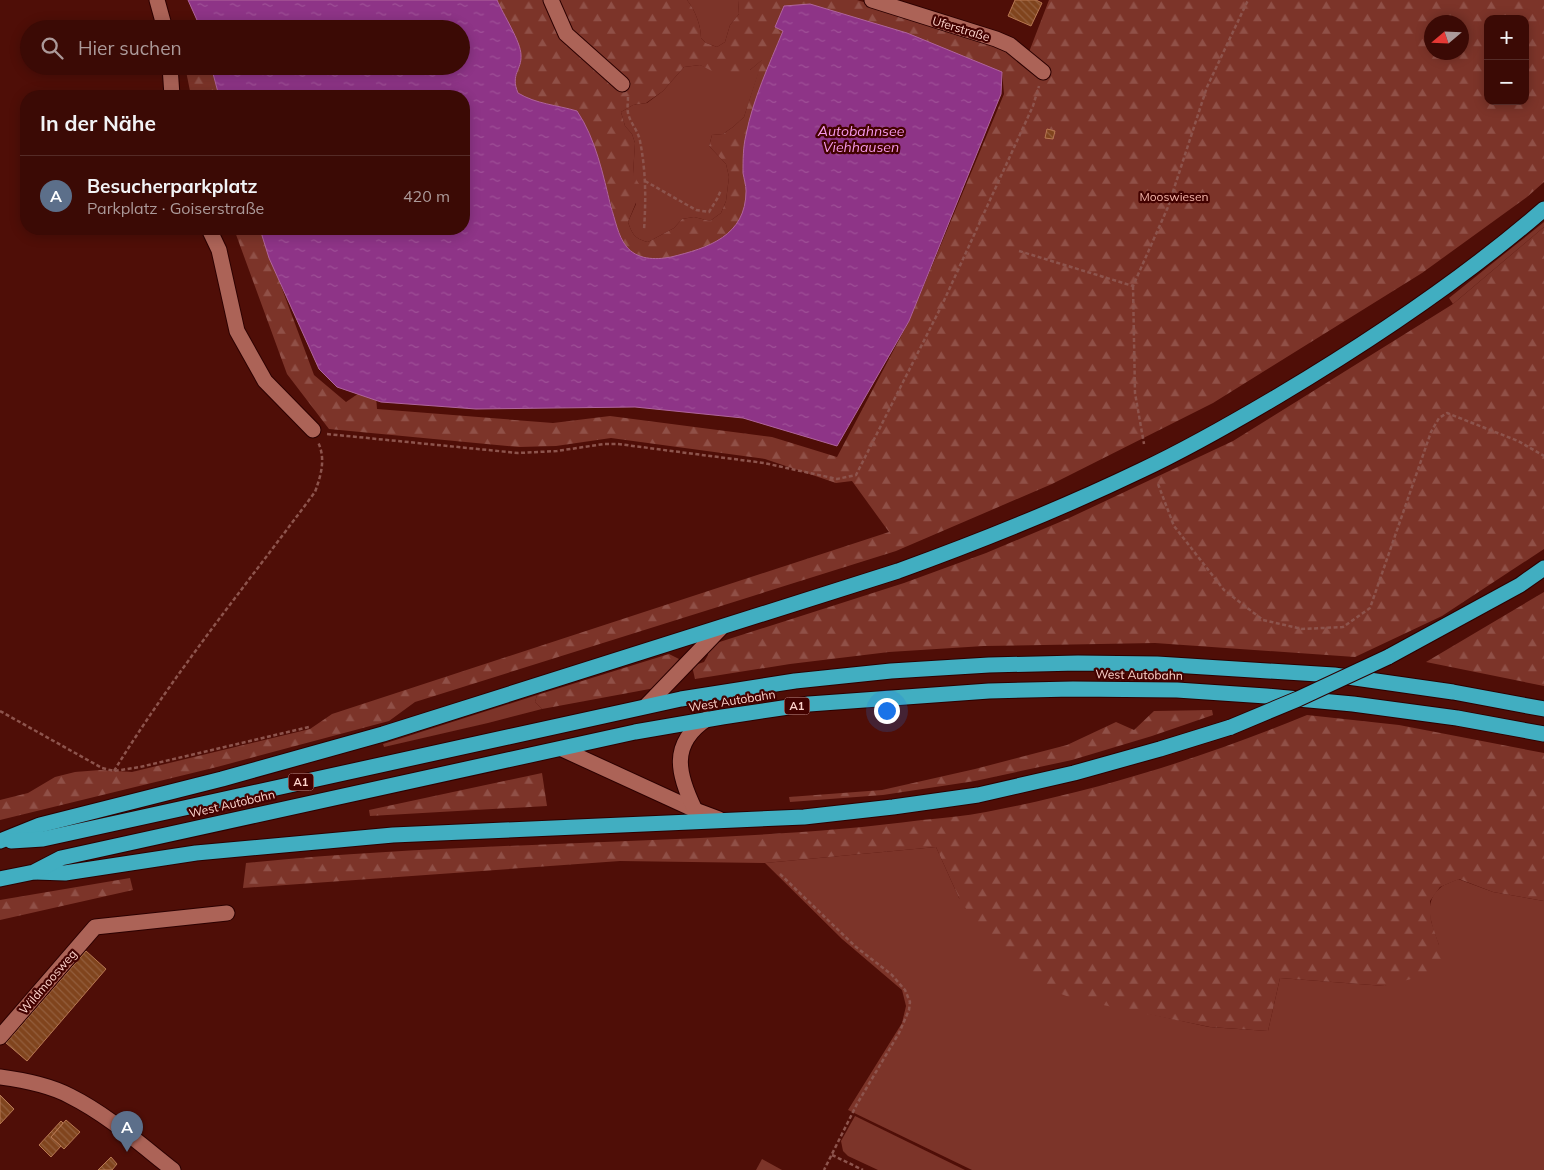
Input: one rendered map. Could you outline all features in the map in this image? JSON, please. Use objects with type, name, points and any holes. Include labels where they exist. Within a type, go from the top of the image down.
[{"type":"highway","points":[[0,842],[40,825],[222,779],[383,734],[721,628],[898,571],[972,544],[1060,508],[1143,470],[1221,429],[1309,377],[1393,324],[1460,276],[1544,209]]},
{"type":"highway","points":[[34,872],[65,873],[196,853],[393,835],[719,819],[804,817],[978,795],[1074,773],[1231,727],[1388,657],[1520,585],[1544,568]]},
{"type":"highway","name":"West Autobahn","points":[[0,842],[43,839],[682,699],[795,682],[891,671],[989,665],[1157,664],[1334,676],[1453,692],[1544,709]]},
{"type":"highway","name":"West Autobahn","points":[[0,879],[34,872],[61,858],[635,732],[809,704],[989,691],[1056,689],[1177,690],[1353,704],[1457,718],[1544,734]]},
{"type":"street","points":[[157,0],[163,20]]},
{"type":"street","points":[[551,0],[566,34],[622,84]]},
{"type":"street","name":"Uferstraße","points":[[872,0],[996,39],[1010,45],[1043,72]]},
{"type":"street","points":[[171,75],[172,90]]},
{"type":"street","points":[[212,235],[219,250],[237,331],[266,381],[313,430]]},
{"type":"street","points":[[646,706],[721,628]]},
{"type":"street","points":[[696,810],[684,787],[680,761],[685,742],[697,726],[707,719]]},
{"type":"street","points":[[562,749],[719,819]]},
{"type":"street","name":"Wildmoosweg","points":[[0,1037],[96,927],[227,913]]},
{"type":"street","points":[[0,1077],[55,1089],[71,1096],[115,1124],[172,1170]]},
{"type":"path","points":[[1144,444],[1135,393],[1133,286],[1168,206],[1207,87],[1248,0]]},
{"type":"path","points":[[313,430],[329,434],[518,453],[557,452],[604,444],[618,444],[764,463],[837,479],[856,474],[946,296],[1033,106],[1043,72]]},
{"type":"path","points":[[622,84],[627,91],[628,113],[637,129],[640,140],[646,197],[644,230]]},
{"type":"path","points":[[645,181],[696,210],[709,212],[718,199],[720,190]]},
{"type":"path","points":[[1019,251],[1133,286]]},
{"type":"path","points":[[1158,484],[1174,526],[1224,590],[1263,620],[1302,629],[1343,627],[1370,608],[1431,432],[1439,418],[1447,413],[1518,440],[1544,456]]},
{"type":"path","points":[[114,771],[141,726],[183,667],[315,492],[322,472],[322,452],[313,430]]},
{"type":"path","points":[[0,711],[102,768],[114,771],[140,767],[309,727]]},
{"type":"path","points":[[780,874],[856,947],[892,975],[905,990],[910,1002],[899,1033],[857,1104],[824,1170]]},
{"type":"path","points":[[832,1155],[863,1170]]},
{"type":"green space","name":"Mooswiesen","points":[[497,0],[687,0],[697,18],[701,38],[706,43],[717,47],[725,42],[730,25],[739,14],[738,0],[857,0],[1029,52],[1049,0],[1544,0],[1544,182],[1527,197],[1422,273],[1213,403],[1052,484],[896,551],[415,702],[389,721],[217,767],[0,820],[0,800],[28,793],[55,777],[75,772],[100,770],[132,772],[310,729],[332,714],[889,532],[852,481],[836,483],[765,459],[611,438],[556,446],[519,447],[329,429],[287,374],[236,235],[262,235],[314,375],[346,402],[368,387],[376,396],[377,409],[553,423],[610,416],[772,437],[837,457],[909,321],[1004,94],[1002,72],[783,31],[765,75],[744,175],[746,187],[745,205],[738,223],[721,239],[708,246],[665,259],[642,258],[627,248],[620,237],[593,144],[577,111],[539,102],[518,93],[514,83],[521,56]],"holes":[[[762,60],[744,117],[723,134],[712,135],[709,146],[726,164],[729,177],[726,201],[721,213],[710,221],[694,217],[682,219],[674,228],[648,242],[637,238],[628,222],[640,193],[639,184],[633,174],[635,143],[632,134],[625,126],[621,112],[633,105],[646,103],[663,91],[684,67],[700,65],[726,78],[742,83],[750,70]]]},
{"type":"green space","points":[[687,0],[738,0],[739,14],[730,25],[725,42],[717,47],[706,43],[701,38],[697,18]]},
{"type":"green space","points":[[763,59],[744,117],[723,134],[712,135],[709,146],[726,164],[729,177],[726,201],[721,213],[710,221],[694,217],[682,219],[674,228],[648,242],[637,238],[628,222],[636,204],[633,174],[635,143],[632,134],[625,126],[621,112],[633,105],[647,103],[663,91],[684,67],[700,65],[711,69],[750,70]]},
{"type":"green space","points":[[187,75],[213,75],[217,90],[190,90]]},
{"type":"green space","points":[[1544,222],[1544,227],[1453,304],[1449,298]]},
{"type":"green space","points":[[1544,227],[1544,549],[1442,616],[1355,657],[1155,643],[984,646],[889,652],[790,664],[695,679],[692,666],[704,662],[708,655],[707,646],[904,583],[986,553],[1067,519],[1233,441],[1453,304]]},
{"type":"green space","points":[[1544,592],[1544,686],[1426,662]]},
{"type":"green space","points":[[669,654],[679,659],[655,688],[542,709],[535,702],[537,695]]},
{"type":"green space","points":[[537,695],[535,702],[542,709],[384,747],[383,744]]},
{"type":"green space","points":[[1212,710],[1213,715],[1072,760],[975,781],[883,795],[790,802],[789,797],[882,790],[975,769],[1067,745],[1116,722],[1134,730],[1154,711]]},
{"type":"green space","points":[[1307,715],[1399,725],[1544,753],[1544,901],[1493,892],[1459,879],[1440,887],[1430,901],[1431,921],[1443,964],[1422,976],[1385,986],[1280,978],[1268,1031],[1210,1027],[1074,999],[1033,983],[988,942],[959,898],[936,847],[765,863],[620,861],[243,888],[246,863],[416,850],[783,833],[954,817],[1027,804],[1149,772],[1268,731]]},
{"type":"green space","points":[[542,773],[547,806],[370,816],[369,810]]},
{"type":"green space","points":[[936,847],[959,898],[1150,1014],[1209,1027],[1268,1031],[1280,978],[1385,986],[1439,945],[1431,923],[1431,901],[1442,887],[1458,879],[1493,892],[1544,901],[1544,1170],[972,1170],[848,1110],[902,1023],[906,1006],[902,990],[842,939],[765,863]]},
{"type":"green space","points":[[130,878],[133,890],[0,920],[0,900]]},
{"type":"green space","points":[[855,1116],[965,1170],[878,1170],[848,1156],[843,1151],[841,1141]]},
{"type":"green space","points":[[762,1159],[782,1170],[756,1170]]},
{"type":"water","name":"Autobahnsee Viehhausen","points":[[188,0],[497,0],[520,49],[521,60],[515,81],[518,93],[539,102],[577,111],[594,145],[621,237],[630,251],[647,258],[671,257],[711,244],[722,238],[739,219],[744,206],[746,191],[743,173],[745,140],[757,95],[783,31],[775,27],[784,6],[810,4],[907,33],[1002,72],[1001,94],[909,321],[837,446],[743,418],[635,407],[476,409],[381,402],[337,387],[319,369],[269,258],[262,235],[470,235],[470,90],[217,90],[213,75],[470,75],[470,20],[197,20]]},
{"type":"building","points":[[1015,0],[1036,0],[1042,3],[1031,26],[1008,16]]},
{"type":"building","points":[[1047,129],[1055,131],[1053,139],[1045,138]]},
{"type":"building","points":[[86,951],[106,969],[27,1061],[6,1043]]},
{"type":"building","points":[[0,1095],[14,1109],[0,1124]]},
{"type":"building","points":[[66,1120],[80,1132],[64,1149],[51,1137]]},
{"type":"building","points":[[61,1121],[63,1123],[51,1137],[61,1146],[51,1157],[39,1145]]},
{"type":"building","points":[[111,1157],[117,1164],[112,1170],[98,1170]]},
{"type":"place","name":"Besucherparkplatz","points":[[127,1152]]}]
